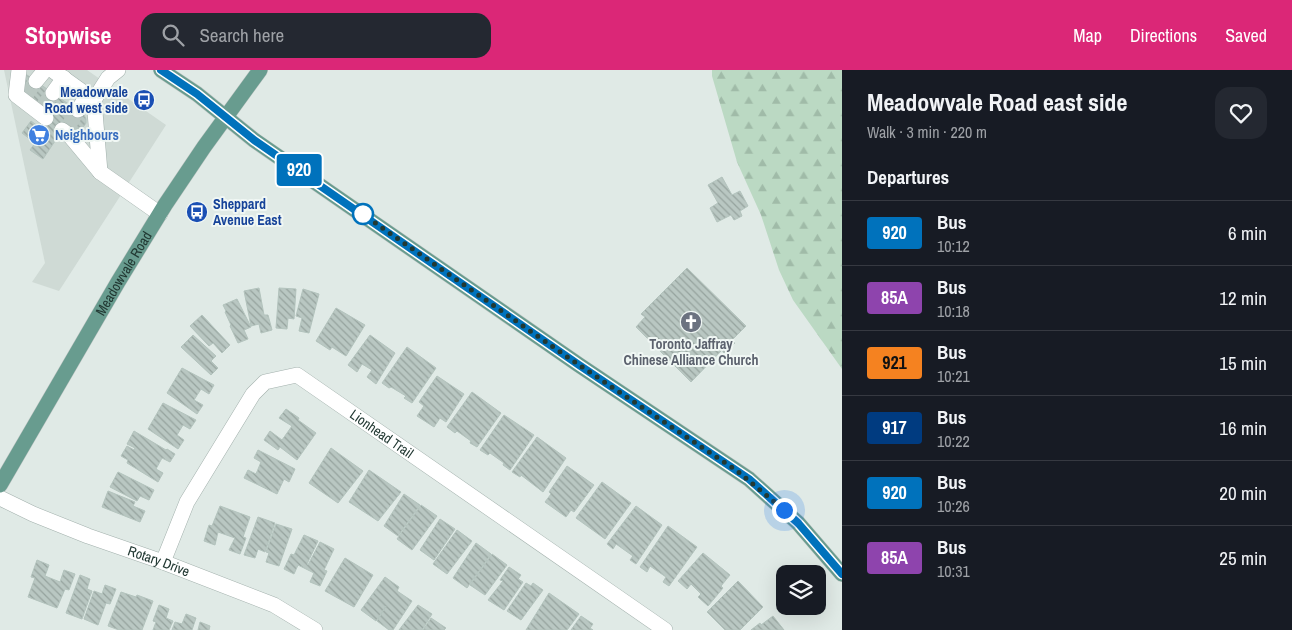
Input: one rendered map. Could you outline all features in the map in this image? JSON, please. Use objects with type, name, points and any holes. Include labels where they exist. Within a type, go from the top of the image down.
[{"type":"main road","points":[[161,70],[197,94],[254,140],[571,359],[749,479],[798,523],[842,574]]},
{"type":"main road","name":"Meadowvale Road","points":[[0,484],[113,290],[160,214],[204,147],[260,70]]},
{"type":"street","points":[[19,70],[16,95],[24,97],[43,112]]},
{"type":"street","points":[[78,110],[118,70]]},
{"type":"street","points":[[53,93],[58,74],[91,97],[100,172]]},
{"type":"street","points":[[65,129],[100,172],[160,214]]},
{"type":"street","name":"Lionhead Trail","points":[[163,562],[186,502],[253,394],[265,382],[297,375],[665,630]]},
{"type":"street","name":"Rotary Drive","points":[[0,498],[33,514],[88,536],[163,562],[274,605],[315,630]]},
{"type":"shaded area","points":[[4,70],[87,70],[166,125],[59,291],[32,282],[45,263]]},
{"type":"green space","points":[[712,70],[842,70],[842,369],[793,300],[779,270],[761,215],[737,162],[712,76]]},
{"type":"building","points":[[27,75],[84,115],[86,119],[82,129],[75,129],[67,123],[43,159],[30,150],[35,143],[22,133],[31,121],[39,127],[50,111],[26,95],[18,86],[22,76]]},
{"type":"building","points":[[722,177],[732,195],[740,191],[748,206],[740,211],[742,216],[734,220],[731,215],[717,222],[710,208],[718,203],[708,185]]},
{"type":"building","name":"Toronto Jaffray Chinese Alliance Church","points":[[687,268],[746,326],[732,340],[735,343],[724,353],[722,350],[691,382],[636,327],[645,317],[641,314]]},
{"type":"building","points":[[259,288],[264,315],[268,315],[272,330],[261,333],[259,324],[251,326],[244,291]]},
{"type":"building","points":[[279,288],[296,289],[294,319],[288,318],[287,329],[276,328]]},
{"type":"building","points":[[303,289],[319,294],[309,333],[299,331],[302,318],[296,316]]},
{"type":"building","points":[[237,299],[251,327],[244,330],[248,339],[238,343],[223,305]]},
{"type":"building","points":[[336,308],[365,325],[346,356],[332,347],[330,350],[316,341]]},
{"type":"building","points":[[202,315],[230,345],[222,353],[213,343],[209,346],[190,326]]},
{"type":"building","points":[[193,335],[216,356],[211,361],[218,368],[211,375],[181,347]]},
{"type":"building","points":[[370,335],[395,353],[376,384],[367,377],[372,370],[362,364],[357,372],[348,365]]},
{"type":"building","points":[[407,347],[436,368],[412,403],[404,398],[406,396],[382,383]]},
{"type":"building","points":[[182,368],[214,385],[209,394],[201,389],[194,400],[203,405],[197,414],[167,393]]},
{"type":"building","points":[[437,376],[464,394],[446,422],[440,418],[434,427],[417,416],[424,406],[419,402]]},
{"type":"building","points":[[472,392],[501,413],[477,447],[457,431],[455,433],[447,427]]},
{"type":"building","points":[[163,403],[196,420],[190,429],[183,425],[177,435],[184,440],[178,449],[148,429]]},
{"type":"building","points":[[286,409],[316,433],[297,460],[280,447],[278,450],[264,440],[270,431],[282,440],[292,426],[279,418]]},
{"type":"building","points":[[504,415],[534,435],[510,470],[490,453],[488,455],[480,450]]},
{"type":"building","points":[[134,431],[175,454],[170,462],[162,458],[156,469],[163,473],[158,482],[127,463],[128,460],[121,456],[127,446],[134,450],[135,448],[127,444]]},
{"type":"building","points":[[537,437],[566,458],[543,492],[521,475],[520,477],[512,472]]},
{"type":"building","points":[[331,448],[363,471],[338,503],[309,483]]},
{"type":"building","points":[[258,450],[295,469],[289,482],[284,479],[277,494],[244,478],[248,470],[256,474],[261,462],[254,458]]},
{"type":"building","points":[[567,466],[594,485],[574,512],[571,510],[566,517],[545,502],[551,494],[549,492]]},
{"type":"building","points":[[369,470],[401,492],[378,521],[349,502]]},
{"type":"building","points":[[118,472],[154,490],[149,500],[140,496],[137,501],[110,487]]},
{"type":"building","points":[[602,482],[631,503],[605,539],[576,518]]},
{"type":"building","points":[[108,491],[135,502],[133,506],[145,511],[140,522],[102,507]]},
{"type":"building","points":[[404,494],[420,505],[398,536],[384,526]]},
{"type":"building","points":[[421,505],[437,516],[412,550],[397,539]]},
{"type":"building","points":[[220,506],[250,517],[243,537],[246,538],[240,554],[229,550],[235,538],[218,532],[215,545],[204,541],[209,525],[212,526]]},
{"type":"building","points":[[636,506],[662,525],[636,564],[630,560],[633,556],[616,544],[613,549],[607,544]]},
{"type":"building","points":[[258,517],[275,523],[265,552],[258,549],[255,558],[244,555]]},
{"type":"building","points":[[440,519],[455,529],[434,560],[420,550]]},
{"type":"building","points":[[276,524],[292,529],[279,566],[266,562],[269,553],[266,552]]},
{"type":"building","points":[[668,526],[697,547],[669,586],[663,582],[666,577],[650,566],[647,572],[640,567]]},
{"type":"building","points":[[457,530],[472,541],[447,574],[433,564]]},
{"type":"building","points":[[304,535],[318,541],[308,565],[320,542],[334,549],[324,570],[327,571],[320,586],[310,582],[314,573],[298,565],[294,574],[284,569],[291,554],[294,555]]},
{"type":"building","points":[[476,543],[491,554],[467,588],[453,578]]},
{"type":"building","points":[[703,553],[730,575],[721,586],[723,588],[708,606],[698,597],[701,594],[691,584],[687,589],[678,581]]},
{"type":"building","points":[[492,554],[507,565],[485,595],[470,585]]},
{"type":"building","points":[[345,558],[373,575],[354,607],[325,591]]},
{"type":"building","points":[[37,560],[49,565],[45,576],[60,582],[64,570],[75,574],[69,590],[65,589],[57,608],[28,597],[35,578],[31,577]]},
{"type":"building","points":[[509,567],[521,575],[518,579],[523,582],[504,610],[488,600],[503,581],[500,580]]},
{"type":"building","points":[[80,575],[90,579],[87,589],[92,591],[82,619],[66,613]]},
{"type":"building","points":[[385,577],[399,587],[397,591],[412,601],[393,630],[389,630],[377,621],[386,606],[376,621],[361,610]]},
{"type":"building","points":[[738,581],[763,607],[740,630],[725,630],[707,612]]},
{"type":"building","points":[[526,583],[531,586],[533,583],[543,590],[521,620],[507,611]]},
{"type":"building","points":[[105,585],[116,589],[110,604],[106,603],[98,625],[84,619],[94,591],[102,594]]},
{"type":"building","points":[[121,592],[153,601],[142,630],[119,630],[108,626]]},
{"type":"building","points":[[549,593],[579,614],[567,630],[526,630]]},
{"type":"building","points":[[159,605],[169,609],[166,618],[173,621],[169,630],[153,630],[156,622],[153,621]]},
{"type":"building","points":[[418,605],[432,614],[422,630],[399,630]]},
{"type":"building","points":[[186,614],[196,618],[192,630],[172,630],[175,622],[182,624]]},
{"type":"building","points":[[581,616],[593,624],[590,628],[593,630],[571,630]]},
{"type":"building","points":[[773,616],[784,630],[751,630],[760,623],[761,625]]},
{"type":"building","points":[[431,618],[446,628],[444,630],[423,630]]},
{"type":"building","points":[[200,622],[210,626],[209,630],[198,630]]},
{"type":"tunnel","points":[[26,95],[36,81]]},
{"type":"tunnel","points":[[43,106],[53,93]]},
{"type":"tunnel","points":[[69,125],[78,110]]},
{"type":"bus line","name":"920","points":[[161,70],[197,94],[254,140],[579,365],[749,479],[798,523],[842,574]]},
{"type":"place","name":"Meadowvale Road west side","points":[[144,100]]},
{"type":"place","name":"Neighbours","points":[[39,135]]},
{"type":"place","name":"Sheppard Avenue East","points":[[197,212]]},
{"type":"place","name":"Toronto Jaffray Chinese Alliance Church","points":[[691,322]]},
{"type":"route","points":[[363,214],[358,211],[579,365],[749,479],[784,510]]}]
